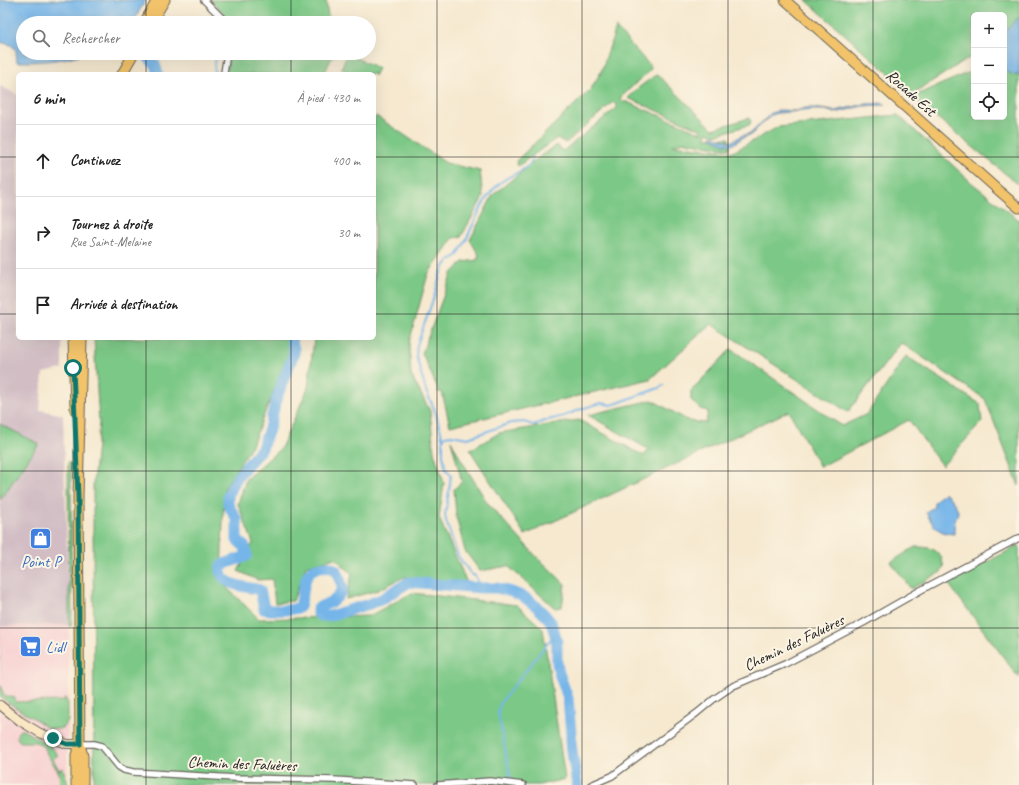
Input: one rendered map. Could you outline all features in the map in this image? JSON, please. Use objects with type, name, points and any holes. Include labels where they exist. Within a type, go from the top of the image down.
[{"type":"main road","points":[[148,16],[157,0]]},
{"type":"main road","points":[[155,16],[165,0]]},
{"type":"main road","name":"Rocade Est","points":[[784,0],[1019,208]]},
{"type":"main road","points":[[117,72],[123,60]]},
{"type":"main road","points":[[123,72],[130,60]]},
{"type":"main road","points":[[73,340],[78,497],[80,744],[83,756],[83,785]]},
{"type":"main road","points":[[78,497],[82,340]]},
{"type":"main road","points":[[0,706],[20,721],[40,733],[67,744],[80,744]]},
{"type":"main road","points":[[76,785],[76,755],[80,744]]},
{"type":"street","points":[[204,0],[220,16]]},
{"type":"street","points":[[224,72],[226,60]]},
{"type":"street","name":"Chemin des Faluères","points":[[592,785],[612,776],[733,686],[785,664],[1019,538]]},
{"type":"street","name":"Chemin des Faluères","points":[[80,744],[94,744],[102,746],[119,767],[132,772],[235,778],[333,780],[415,785]]},
{"type":"street","points":[[438,785],[490,781],[523,785]]},
{"type":"shaded area","points":[[0,86],[16,94],[16,340],[62,340],[62,369],[43,373],[40,410],[63,415],[69,625],[1,626],[0,681]]},
{"type":"shaded area","points":[[69,625],[67,785],[0,785],[1,626]]},
{"type":"green space","points":[[210,0],[325,0],[328,16],[226,16]]},
{"type":"green space","points":[[806,0],[1019,0],[1019,185],[912,97],[971,71],[971,120],[1007,120],[1007,12],[971,12],[971,60],[969,58],[912,94]]},
{"type":"green space","points":[[616,28],[652,68],[620,98],[623,102],[627,102],[702,133],[702,130],[628,98],[638,88],[657,74],[713,129],[749,118],[751,122],[749,125],[715,135],[707,132],[706,138],[729,138],[730,149],[685,142],[672,145],[733,152],[778,127],[898,115],[972,183],[1019,220],[1019,486],[985,399],[901,343],[848,412],[711,324],[650,379],[450,426],[442,392],[438,392],[422,353],[452,273],[463,262],[477,260],[479,255],[470,240],[493,195],[543,154],[557,145],[563,151],[618,107],[613,102],[566,143],[557,138],[518,166],[516,161],[590,90],[601,72]]},
{"type":"green space","points":[[229,60],[331,60],[325,72],[226,72]]},
{"type":"green space","points":[[345,60],[361,60],[378,68],[376,72],[349,72],[341,68]]},
{"type":"green space","points":[[376,116],[446,163],[480,171],[483,197],[461,237],[453,238],[428,274],[409,343],[411,375],[430,411],[434,452],[444,483],[439,518],[467,583],[404,577],[378,590],[346,599],[352,574],[335,558],[306,566],[293,601],[275,603],[272,579],[258,580],[238,571],[253,543],[238,504],[246,479],[281,448],[308,388],[314,340],[376,340]]},
{"type":"green space","points":[[94,340],[294,340],[252,445],[224,489],[221,582],[259,619],[369,616],[412,593],[517,605],[543,629],[565,779],[539,785],[94,785],[93,485],[99,424]]},
{"type":"green space","points":[[731,349],[842,426],[867,414],[906,356],[980,404],[982,422],[942,466],[909,420],[820,467],[789,411],[525,535],[470,450],[499,433],[579,420],[644,456],[648,449],[588,415],[652,400],[689,421],[706,423],[708,411],[700,409],[691,400],[691,391]]},
{"type":"green space","points":[[0,424],[39,444],[0,500]]},
{"type":"green space","points":[[451,440],[488,504],[535,555],[565,584],[562,607],[555,608],[508,566],[480,571],[465,551],[456,516],[454,489],[462,482]]},
{"type":"green space","points":[[68,462],[71,463],[71,627],[69,626]]},
{"type":"green space","points":[[1019,545],[1019,678],[948,583]]},
{"type":"green space","points":[[915,547],[930,548],[936,551],[941,557],[944,567],[941,572],[911,589],[891,562]]},
{"type":"green space","points":[[0,685],[4,695],[15,698],[15,702],[64,701],[65,698],[68,703],[68,721],[65,726],[59,729],[46,727],[0,697]]},
{"type":"green space","points":[[20,730],[23,730],[49,745],[58,755],[53,759],[59,770],[63,768],[68,785],[60,785],[59,773],[45,748],[36,742],[21,742],[18,740],[17,735]]},
{"type":"water","points":[[0,0],[146,0],[136,16],[16,16],[16,50],[11,45],[0,42]]},
{"type":"water","points":[[1019,17],[1019,75],[1007,72],[1007,29]]},
{"type":"water","points":[[17,60],[51,60],[34,62],[17,62]]},
{"type":"water","points":[[884,103],[886,105],[863,106],[835,113],[825,110],[814,110],[778,113],[772,115],[752,134],[742,138],[732,145],[725,144],[710,137],[713,136],[731,142],[741,136],[751,133],[771,113],[781,110],[796,111],[805,108],[814,108],[835,111],[865,104]]},
{"type":"water","points":[[945,492],[958,510],[954,524],[954,534],[943,532],[936,528],[926,512],[934,507],[934,502]]},
{"type":"waterway","points":[[151,60],[155,64],[157,72]]},
{"type":"waterway","points":[[215,72],[214,64],[216,60]]},
{"type":"waterway","points":[[482,588],[475,576],[471,574],[458,556],[446,521],[445,515],[451,475],[446,469],[443,455],[443,440],[438,421],[426,391],[416,356],[417,345],[440,275],[445,265],[458,255],[488,196],[503,181],[529,165],[533,157]]},
{"type":"waterway","points":[[292,340],[294,353],[276,400],[269,429],[262,448],[238,476],[228,495],[228,504],[237,520],[237,540],[245,547],[247,556],[221,565],[223,578],[228,582],[240,586],[260,590],[264,609],[287,610],[300,607],[307,576],[312,570],[319,567],[331,567],[338,573],[342,588],[341,592],[333,601],[318,608],[318,614],[321,616],[330,616],[382,599],[409,582],[497,588],[524,597],[536,606],[551,622],[555,634],[559,673],[568,698],[571,744],[577,785]]},
{"type":"waterway","points":[[443,440],[445,436],[451,435],[468,438],[511,423],[524,422],[533,425],[601,403],[611,405],[618,403],[664,385]]},
{"type":"waterway","points":[[511,782],[498,712],[500,703],[555,634]]},
{"type":"place","name":"Point P","points":[[41,538]]},
{"type":"place","name":"Lidl","points":[[30,647]]},
{"type":"route","points":[[53,738],[67,744],[80,744],[78,497],[73,368]]}]
